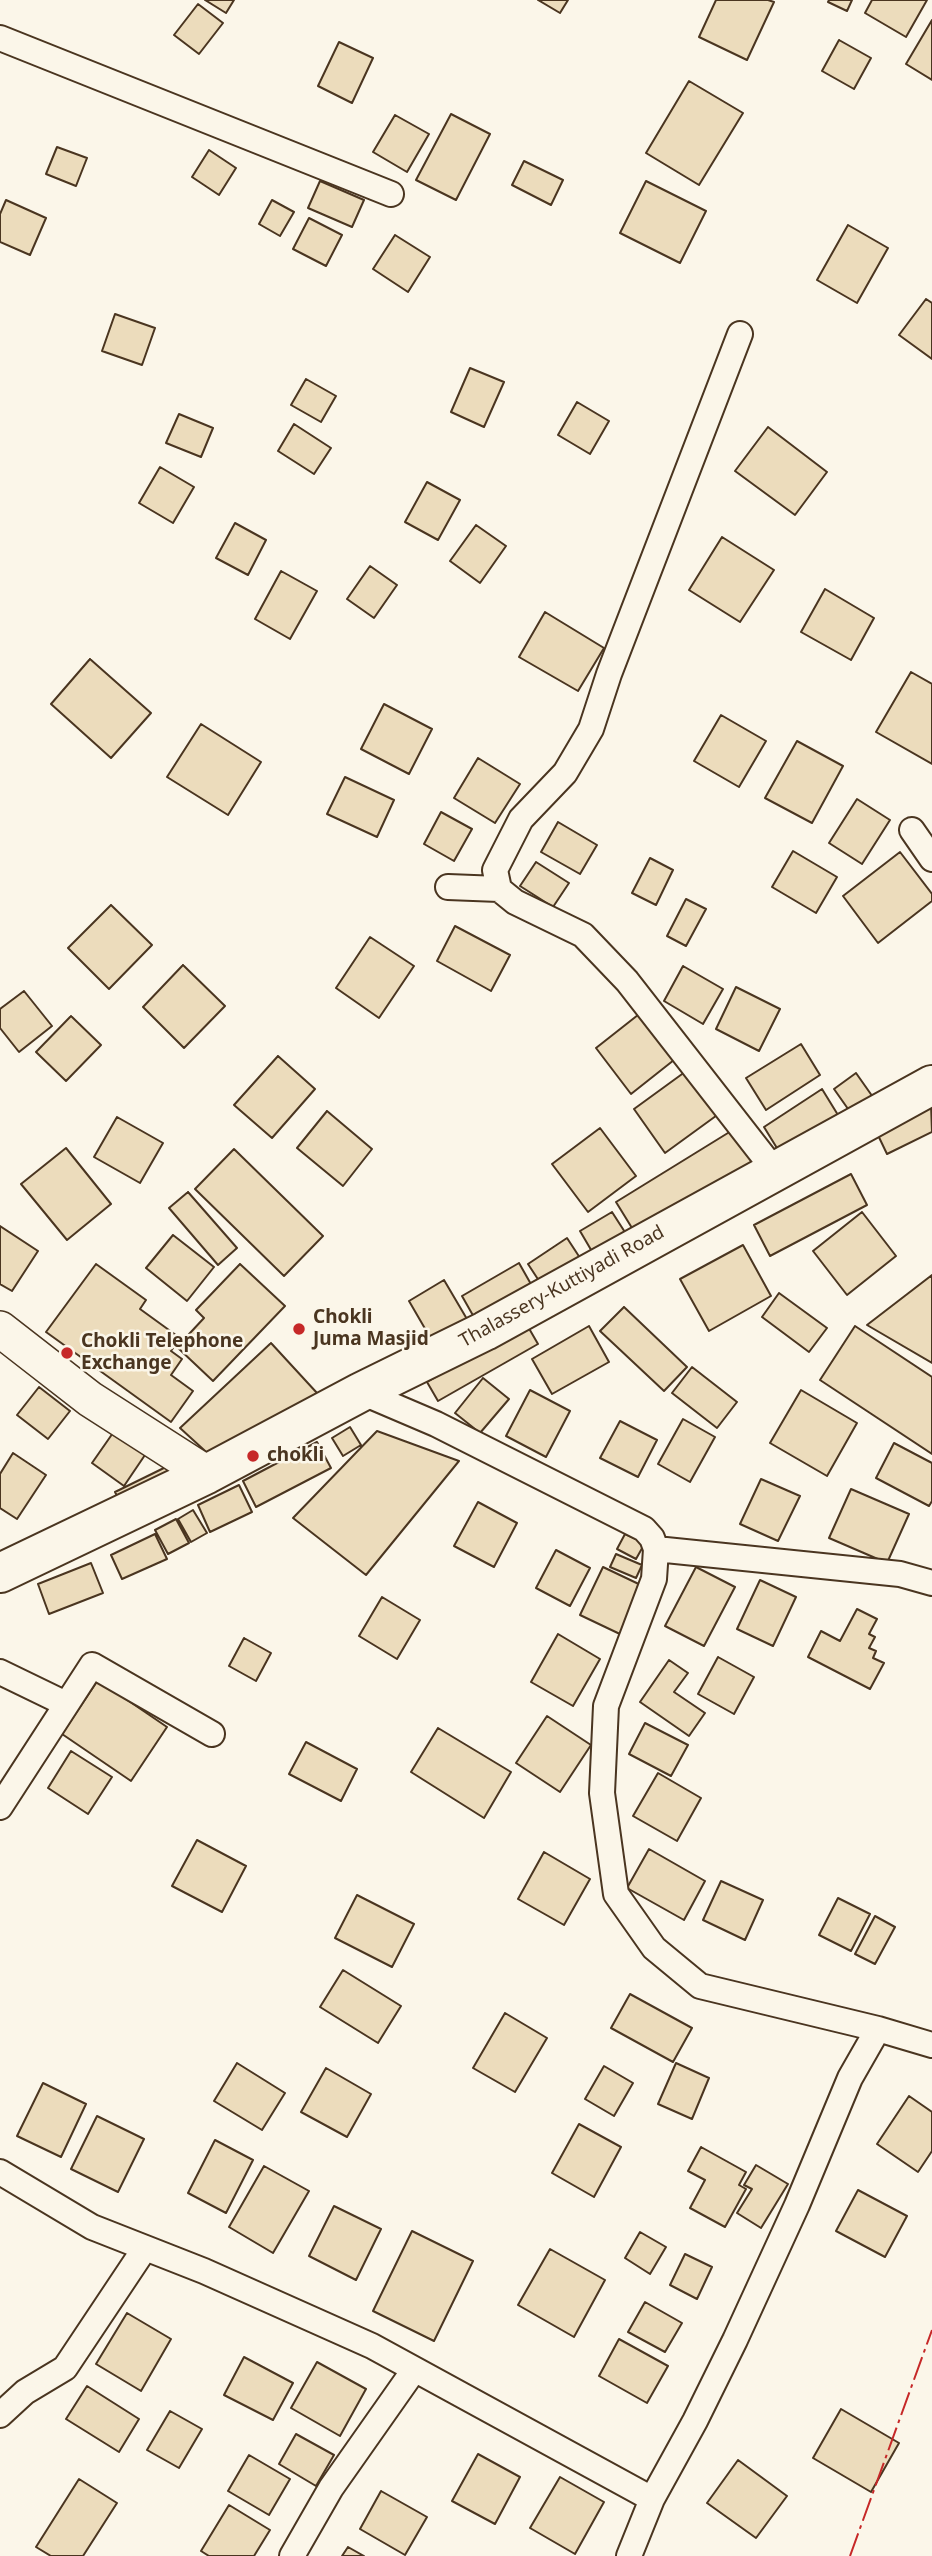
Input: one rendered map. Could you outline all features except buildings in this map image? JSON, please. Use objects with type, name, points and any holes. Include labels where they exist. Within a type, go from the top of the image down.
[{"type":"main road","name":"Thalassery-Kuttiyadi Road","points":[[0,1573],[207,1474],[361,1392],[485,1331],[932,1085]]},
{"type":"main road","points":[[0,1329],[90,1399],[207,1474]]},
{"type":"street","points":[[0,38],[391,194]]},
{"type":"street","points":[[499,889],[495,870],[521,819],[565,773],[591,729],[609,674],[740,334]]},
{"type":"street","points":[[912,830],[932,859]]},
{"type":"street","points":[[449,887],[499,889],[515,902],[583,935],[627,981],[775,1171]]},
{"type":"street","points":[[361,1392],[436,1424],[643,1529],[652,1538],[656,1549],[654,1579],[606,1706],[602,1793],[616,1894],[654,1948],[700,1986],[878,2029],[932,2045]]},
{"type":"street","points":[[656,1549],[900,1574],[932,1583]]},
{"type":"street","points":[[0,1807],[92,1665],[212,1734]]},
{"type":"street","points":[[0,1672],[66,1704]]},
{"type":"street","points":[[629,2556],[652,2499],[695,2421],[797,2205],[849,2078],[878,2029]]},
{"type":"street","points":[[0,2172],[92,2227],[204,2271],[372,2346],[652,2499]]},
{"type":"street","points":[[0,2415],[25,2392],[65,2368],[145,2248]]},
{"type":"street","points":[[292,2556],[331,2488],[414,2370]]},
{"type":"power","points":[[850,2556],[932,2330]]},
{"type":"place","name":"Chokli Juma Masjid","points":[[299,1329]]},
{"type":"place","name":"Chokli Telephone Exchange","points":[[67,1353]]},
{"type":"place","name":"chokli","points":[[253,1456]]}]
